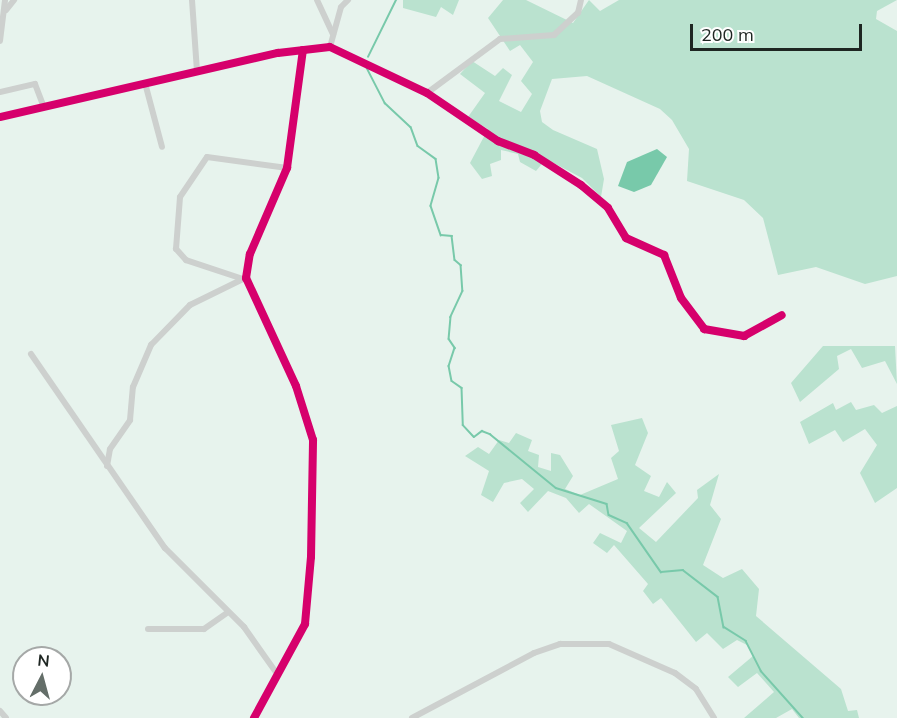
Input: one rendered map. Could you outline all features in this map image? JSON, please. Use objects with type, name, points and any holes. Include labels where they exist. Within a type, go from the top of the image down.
[{"type":"street","points":[[0,41],[6,10],[5,0]]},
{"type":"street","points":[[6,10],[14,0]]},
{"type":"street","points":[[192,0],[197,71]]},
{"type":"street","points":[[317,0],[333,35]]},
{"type":"street","points":[[330,47],[348,0]]},
{"type":"street","points":[[427,93],[500,39],[554,35],[578,13],[581,0]]},
{"type":"street","points":[[0,117],[197,71],[303,50],[330,47],[427,93],[498,141],[534,155],[599,199],[626,238],[664,255],[681,298],[704,329],[744,336],[782,315]]},
{"type":"street","points":[[254,718],[275,671],[305,624],[315,453],[296,386],[244,279],[250,254],[287,168],[303,50]]},
{"type":"street","points":[[145,83],[162,147]]},
{"type":"street","points":[[0,92],[35,84],[44,108]]},
{"type":"street","points":[[244,279],[186,260],[176,249],[180,197],[207,157],[287,168]]},
{"type":"street","points":[[107,467],[110,449],[130,420],[137,373],[151,345],[190,304],[244,279]]},
{"type":"street","points":[[31,354],[165,548],[228,612],[275,671]]},
{"type":"street","points":[[148,629],[204,629],[228,612]]},
{"type":"street","points":[[412,718],[534,653],[560,644],[609,644],[675,673],[696,689],[714,718]]},
{"type":"street","points":[[0,711],[6,718]]},
{"type":"shaded area","points":[[403,0],[459,0],[453,15],[441,7],[436,17],[403,8]]},
{"type":"shaded area","points":[[503,0],[526,0],[573,23],[589,0],[600,11],[619,0],[897,0],[877,11],[876,19],[897,31],[897,276],[865,284],[816,267],[778,275],[763,218],[744,200],[687,181],[689,149],[672,120],[660,109],[587,76],[552,79],[540,111],[542,122],[553,130],[597,149],[604,179],[601,197],[582,178],[546,159],[536,171],[520,162],[518,154],[501,150],[501,160],[490,164],[492,176],[482,179],[470,163],[488,129],[468,117],[485,93],[460,74],[472,61],[495,76],[503,68],[512,75],[499,101],[521,112],[532,94],[521,81],[533,62],[520,45],[510,51],[488,18]]},
{"type":"shaded area","points":[[657,149],[667,157],[651,185],[634,192],[618,186],[627,162]]},
{"type":"shaded area","points":[[823,346],[895,346],[897,384],[885,361],[862,368],[851,349],[837,356],[839,369],[800,402],[791,383]]},
{"type":"shaded area","points":[[851,402],[856,410],[874,405],[882,413],[897,406],[897,488],[875,503],[860,473],[877,445],[865,429],[843,442],[835,430],[809,444],[800,422],[833,403],[836,410]]},
{"type":"shaded area","points":[[642,418],[648,433],[635,465],[651,476],[644,491],[659,497],[667,482],[676,493],[639,528],[656,542],[698,498],[697,490],[719,474],[710,505],[721,519],[703,565],[723,578],[742,569],[759,589],[756,616],[841,689],[848,711],[857,710],[859,718],[799,718],[792,709],[776,718],[744,718],[774,692],[757,673],[738,687],[728,677],[753,656],[747,645],[737,640],[723,649],[707,633],[696,642],[661,598],[653,604],[643,591],[648,584],[614,545],[607,553],[593,543],[600,533],[621,543],[627,531],[589,504],[579,513],[566,498],[548,491],[528,512],[520,503],[534,489],[522,479],[504,483],[493,502],[481,495],[489,471],[465,456],[478,447],[489,454],[499,440],[509,443],[516,433],[532,440],[528,451],[539,455],[538,467],[551,471],[551,453],[560,455],[573,476],[565,489],[580,495],[618,479],[611,458],[619,451],[611,425]]},
{"type":"waterway","points":[[368,57],[396,0]]},
{"type":"waterway","points":[[366,66],[385,103],[411,127],[418,146],[436,159],[439,178],[431,206],[441,235],[452,236],[455,260],[461,265],[463,291],[451,317],[449,339],[455,348],[449,366],[452,381],[462,388],[463,425],[474,437],[482,431],[490,434],[556,488],[607,504],[609,515],[627,523],[661,572],[683,570],[718,597],[724,627],[746,641],[761,671],[803,718]]},
{"type":"cycle path","points":[[0,117],[278,53],[330,47],[427,93],[498,141],[534,155],[581,185],[608,208],[626,238],[664,255],[681,298],[704,329],[744,336],[782,315]]},
{"type":"cycle path","points":[[254,718],[305,624],[311,557],[313,440],[296,386],[246,278],[250,254],[287,168],[303,50]]}]
